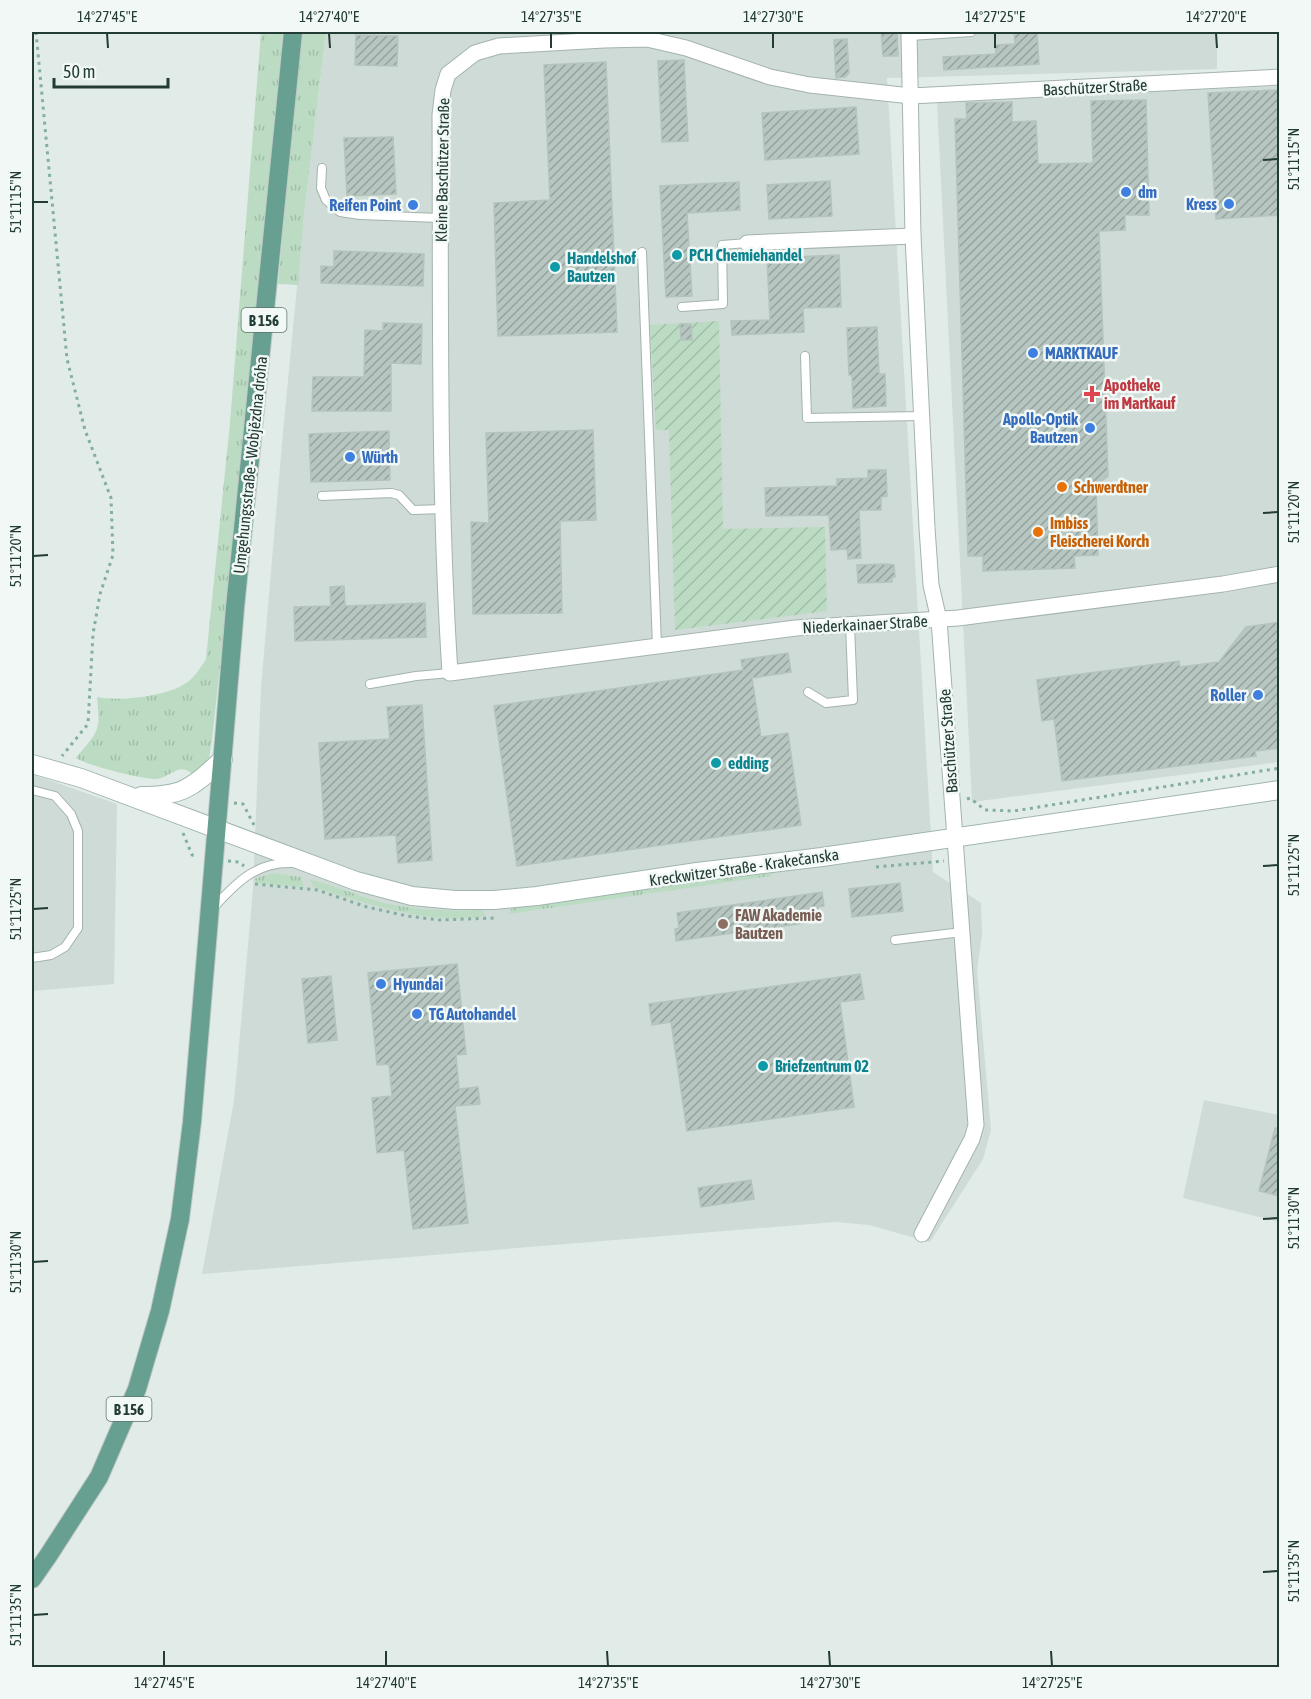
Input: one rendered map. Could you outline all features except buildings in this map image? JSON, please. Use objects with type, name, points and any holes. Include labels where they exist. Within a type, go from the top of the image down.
[{"type":"main road","name":"Umgehungsstraße - Wobjězdna dróha","points":[[217,828],[236,596],[293,32]]},
{"type":"main road","name":"B 156","points":[[32,1579],[99,1477],[137,1389],[160,1311],[180,1219],[187,1165],[217,828]]},
{"type":"street","name":"Baschützer Straße","points":[[910,34],[913,236],[931,585],[939,620],[976,1125],[972,1139],[922,1234]]},
{"type":"street","name":"Kleine Baschützer Straße","points":[[450,673],[443,509],[440,115],[443,90],[448,74],[474,53],[499,46],[647,39],[686,48],[770,77],[810,85],[911,96]]},
{"type":"street","name":"Baschützer Straße","points":[[911,96],[1280,77]]},
{"type":"street","points":[[747,243],[913,236]]},
{"type":"street","name":"Niederkainaer Straße","points":[[450,673],[796,628],[849,623],[939,620],[1223,584],[1280,574]]},
{"type":"street","points":[[130,796],[166,796],[193,786],[223,759]]},
{"type":"street","points":[[32,764],[50,768],[217,828]]},
{"type":"street","name":"Kreckwitzer Straße - Krakečanska","points":[[217,828],[306,863],[412,896],[455,900],[494,900],[822,857],[1280,790]]},
{"type":"lane","points":[[910,34],[972,32]]},
{"type":"lane","points":[[322,168],[321,188],[330,206],[340,212],[360,215],[441,218]]},
{"type":"lane","points":[[682,307],[723,304],[722,244],[747,243]]},
{"type":"lane","points":[[642,252],[657,646]]},
{"type":"lane","points":[[805,356],[807,418],[921,416]]},
{"type":"lane","points":[[322,496],[390,493],[399,495],[412,510],[443,509]]},
{"type":"lane","points":[[808,692],[826,704],[853,700],[849,623]]},
{"type":"lane","points":[[370,684],[450,673]]},
{"type":"lane","points":[[32,790],[55,796],[71,814],[78,831],[78,928],[65,947],[51,955],[32,958]]},
{"type":"lane","points":[[211,911],[235,884],[263,866],[306,863]]},
{"type":"lane","points":[[895,940],[963,932]]},
{"type":"path","points":[[36,32],[67,359],[85,430],[111,498],[113,555],[100,594],[93,634],[88,724],[50,768]]},
{"type":"path","points":[[953,801],[970,798],[985,810],[1014,811],[1280,768]]},
{"type":"path","points":[[219,801],[243,804],[258,828]]},
{"type":"path","points":[[178,828],[184,835],[192,855],[239,862],[251,873],[255,885],[317,890],[367,907],[407,916],[454,920],[496,918]]},
{"type":"path","points":[[866,868],[929,863],[958,858]]},
{"type":"shaded area","points":[[326,32],[1217,32],[1217,69],[887,78],[933,872],[981,903],[982,934],[977,971],[991,1130],[983,1159],[930,1242],[869,1225],[835,1222],[202,1274],[234,1101],[253,889],[261,688],[283,432],[304,215]]},
{"type":"shaded area","points":[[1279,86],[1279,762],[972,802],[937,102]]},
{"type":"shaded area","points":[[32,774],[117,804],[114,984],[32,991]]},
{"type":"shaded area","points":[[1204,1100],[1279,1115],[1279,1222],[1183,1198]]},
{"type":"green space","points":[[261,32],[283,32],[212,740],[209,758],[194,776],[189,771],[180,769],[162,778],[150,779],[103,768],[76,758],[96,731],[98,725],[97,697],[119,699],[170,691],[189,681],[206,659],[230,423]]},
{"type":"green space","points":[[301,32],[326,32],[298,285],[278,284]]},
{"type":"green space","points":[[719,321],[723,529],[825,527],[827,611],[675,630],[669,430],[656,430],[650,325]]},
{"type":"green space","points":[[273,873],[301,877],[304,887],[256,883],[255,879]]},
{"type":"green space","points":[[747,874],[773,874],[508,914],[513,907]]},
{"type":"green space","points":[[310,880],[390,904],[429,910],[482,910],[486,916],[442,918],[398,911],[313,887]]},
{"type":"place","name":"dm","points":[[1126,192]]},
{"type":"place","name":"Kress","points":[[1229,204]]},
{"type":"place","name":"Reifen Point","points":[[413,205]]},
{"type":"place","name":"PCH Chemiehandel","points":[[677,255]]},
{"type":"place","name":"Handelshof Bautzen","points":[[555,267]]},
{"type":"place","name":"MARKTKAUF","points":[[1033,353]]},
{"type":"place","name":"Apotheke im Martkauf","points":[[1092,394]]},
{"type":"place","name":"Apollo-Optik Bautzen","points":[[1090,428]]},
{"type":"place","name":"Würth","points":[[350,457]]},
{"type":"place","name":"Schwerdtner","points":[[1062,487]]},
{"type":"place","name":"Imbiss Fleischerei Korch","points":[[1038,532]]},
{"type":"place","name":"Roller","points":[[1258,695]]},
{"type":"place","name":"edding","points":[[716,763]]},
{"type":"place","name":"FAW Akademie Bautzen","points":[[723,924]]},
{"type":"place","name":"Hyundai","points":[[381,984]]},
{"type":"place","name":"TG Autohandel","points":[[417,1014]]},
{"type":"place","name":"Briefzentrum 02","points":[[763,1066]]}]
